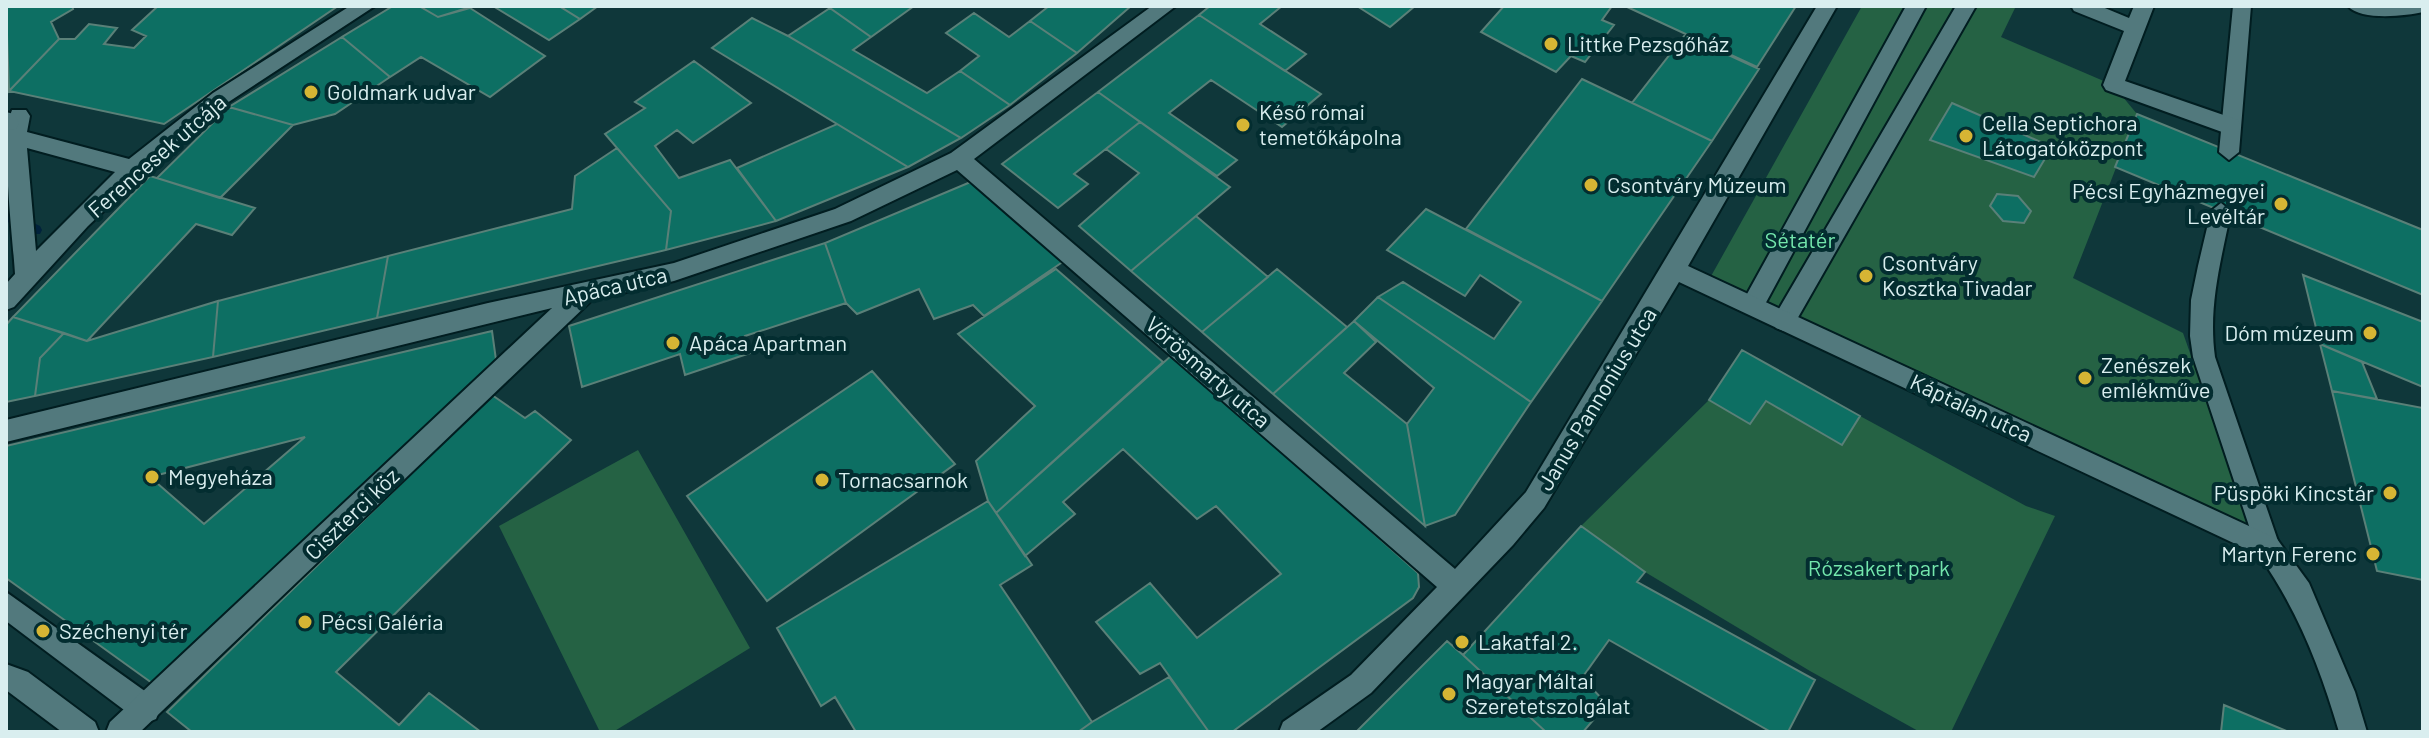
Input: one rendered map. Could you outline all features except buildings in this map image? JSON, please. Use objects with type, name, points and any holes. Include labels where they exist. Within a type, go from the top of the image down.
[{"type":"street","name":"Ferencesek utcája","points":[[6,300],[135,169],[218,99],[365,6]]},
{"type":"street","name":"Apáca utca","points":[[6,431],[488,313],[674,272],[843,215],[959,159],[1166,6]]},
{"type":"street","name":"Janus Pannonius utca","points":[[1293,732],[1361,684],[1504,537],[1551,479],[1827,6]]},
{"type":"street","points":[[1755,301],[1916,6]]},
{"type":"street","points":[[1784,321],[1966,6]]},
{"type":"street","points":[[2081,6],[2135,28]]},
{"type":"street","points":[[2144,6],[2113,85],[2230,126]]},
{"type":"street","points":[[27,276],[11,128],[135,169]]},
{"type":"street","name":"Vörösmarty utca","points":[[959,159],[1455,586]]},
{"type":"street","name":"Káptalan utca","points":[[1674,270],[2268,547],[2300,592],[2341,692],[2353,732]]},
{"type":"street","name":"Ciszterci köz","points":[[120,732],[583,294]]},
{"type":"street","points":[[6,605],[146,709]]},
{"type":"street","points":[[6,677],[18,681],[85,732]]},
{"type":"lane","points":[[2229,152],[2242,6]]},
{"type":"lane","points":[[2357,6],[2401,11],[2422,6]]},
{"type":"lane","name":"Káptalan utca","points":[[2221,211],[2199,305],[2198,324],[2204,357],[2268,547]]},
{"type":"green space","name":"Sétatér","points":[[1862,6],[2016,6],[2001,37],[2113,85],[2137,114],[2073,278],[2183,333],[2253,533],[1710,278]]},
{"type":"green space","name":"Rózsakert park","points":[[1709,400],[1750,424],[1766,401],[1842,445],[1860,416],[2026,506],[2055,516],[1951,732],[1920,732],[1810,671],[1645,572],[1581,526]]},
{"type":"green space","points":[[638,450],[750,648],[613,732],[600,732],[499,526]]},
{"type":"waterway","points":[[6,215],[35,230]]},
{"type":"place","name":"Littke Pezsgőház","points":[[1551,44]]},
{"type":"place","name":"Goldmark udvar","points":[[311,92]]},
{"type":"place","name":"Késő római temetőkápolna","points":[[1243,125]]},
{"type":"place","name":"Cella Septichora Látogatóközpont","points":[[1966,136]]},
{"type":"place","name":"Csontváry Múzeum","points":[[1591,185]]},
{"type":"place","name":"Pécsi Egyházmegyei Levéltár","points":[[2281,204]]},
{"type":"place","name":"Csontváry Kosztka Tivadar","points":[[1866,276]]},
{"type":"place","name":"Dóm múzeum","points":[[2370,333]]},
{"type":"place","name":"Apáca Apartman","points":[[673,343]]},
{"type":"place","name":"Zenészek emlékműve","points":[[2085,378]]},
{"type":"place","name":"Megyeháza","points":[[152,477]]},
{"type":"place","name":"Tornacsarnok","points":[[822,480]]},
{"type":"place","name":"Püspöki Kincstár","points":[[2390,493]]},
{"type":"place","name":"Martyn Ferenc","points":[[2373,554]]},
{"type":"place","name":"Pécsi Galéria","points":[[305,622]]},
{"type":"place","name":"Széchenyi tér","points":[[43,631]]},
{"type":"place","name":"Lakatfal 2.","points":[[1462,642]]},
{"type":"place","name":"Magyar Máltai Szeretetszolgálat","points":[[1449,694]]}]
